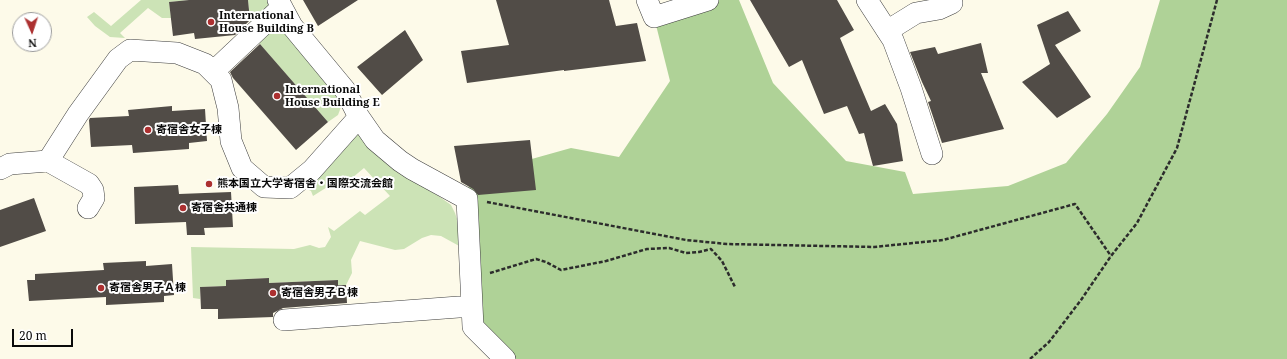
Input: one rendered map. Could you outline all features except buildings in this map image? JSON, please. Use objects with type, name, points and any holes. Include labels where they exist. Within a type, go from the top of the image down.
[{"type":"street","points":[[648,0],[654,17],[708,0]]},
{"type":"street","points":[[867,0],[893,40],[911,88],[932,154]]},
{"type":"street","points":[[887,31],[916,13],[939,9],[952,3]]},
{"type":"street","points":[[213,72],[280,4],[292,26],[344,90],[359,117],[375,140],[400,161],[467,199],[473,327],[503,358]]},
{"type":"street","points":[[48,161],[78,114],[118,59],[130,50],[177,53],[205,64],[221,80],[228,108],[231,141],[242,168],[264,187],[290,188],[312,170],[359,117]]},
{"type":"street","points":[[3,163],[48,161],[88,184],[93,190],[94,198],[88,208]]},
{"type":"street","points":[[284,320],[472,306]]},
{"type":"path","points":[[1030,359],[1049,342],[1081,300],[1111,256],[1137,224],[1177,148],[1217,0]]},
{"type":"path","points":[[467,199],[686,240],[727,244],[874,247],[943,240],[1075,204],[1111,256]]},
{"type":"path","points":[[471,280],[536,259],[546,262],[560,270],[619,258],[647,250],[669,248],[686,253],[711,249],[722,261],[735,287]]},
{"type":"green space","points":[[141,0],[189,0],[169,2],[171,18],[162,18],[148,8],[120,33],[125,38],[110,37],[95,26],[87,17],[94,12],[111,26]]},
{"type":"green space","points":[[248,0],[272,0],[275,6],[251,26]]},
{"type":"green space","points":[[708,0],[739,0],[773,83],[846,161],[905,172],[913,194],[1008,186],[1066,163],[1107,114],[1140,67],[1160,0],[1287,0],[1287,359],[505,359],[473,327],[467,199],[474,151],[521,162],[571,148],[619,157],[670,81],[654,17]]},
{"type":"green space","points":[[279,15],[339,97],[341,107],[338,115],[328,122],[259,43]]},
{"type":"green space","points":[[358,130],[389,166],[451,205],[459,225],[461,247],[441,236],[431,235],[422,238],[404,249],[395,250],[360,241],[351,260],[352,273],[346,285],[338,285],[338,280],[269,283],[269,278],[226,280],[226,286],[200,287],[200,299],[193,298],[191,247],[294,249],[310,245],[319,248],[325,247],[331,237],[328,227],[334,231],[360,211],[365,215],[390,196],[364,168],[340,188],[332,184],[313,196],[311,191],[303,187]]},
{"type":"place","name":"International House Building B","points":[[211,22]]},
{"type":"place","name":"International House Building E","points":[[277,96]]},
{"type":"place","name":"寄宿舎女子棟","points":[[148,130]]},
{"type":"place","name":"熊本国立大学寄宿舎・国際交流会館","points":[[209,184]]},
{"type":"place","name":"寄宿舎共通棟","points":[[183,208]]},
{"type":"place","name":"寄宿舎男子Ａ棟","points":[[101,288]]},
{"type":"place","name":"寄宿舎男子Ｂ棟","points":[[273,293]]}]
